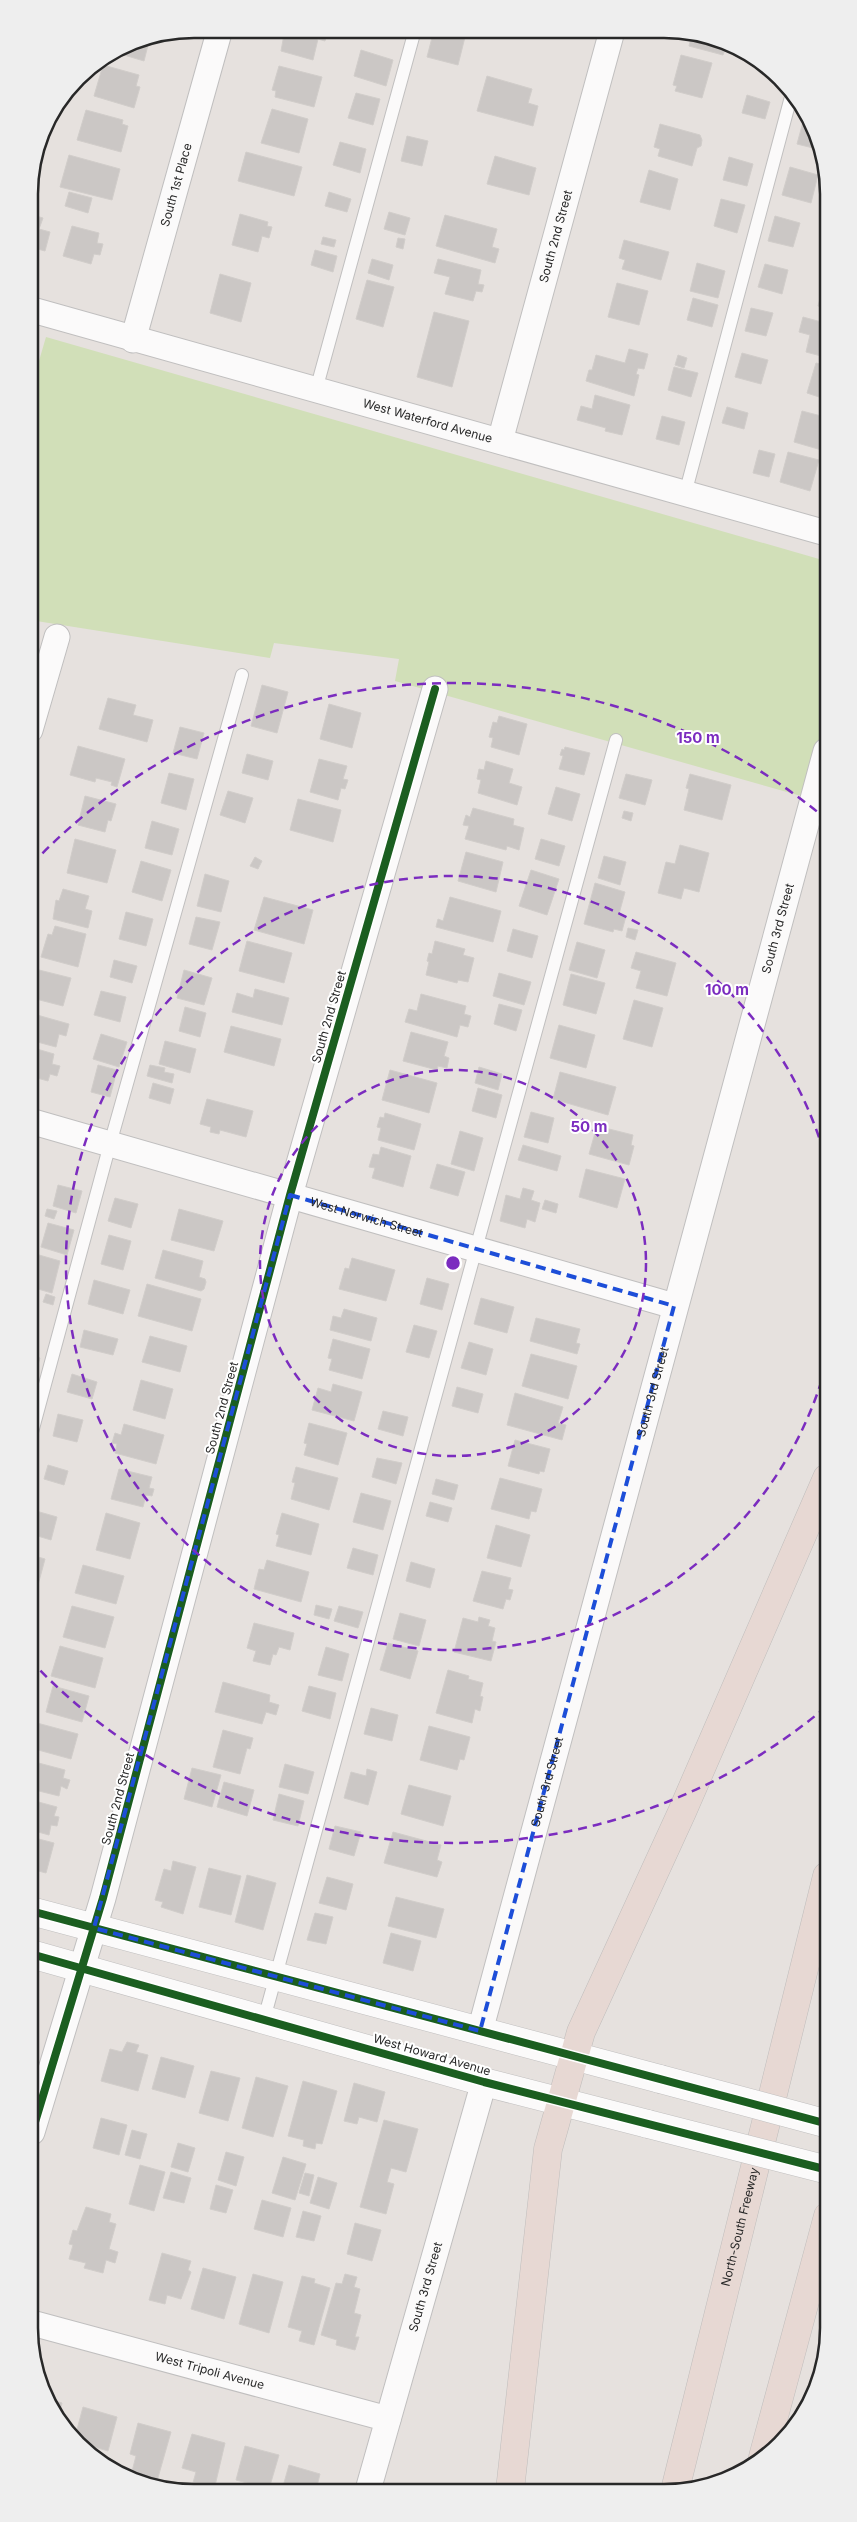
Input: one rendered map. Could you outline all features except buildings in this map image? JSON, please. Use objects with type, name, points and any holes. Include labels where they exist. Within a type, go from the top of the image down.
[{"type":"highway","points":[[511,2484],[548,2150],[581,2032],[682,1812],[819,1496]]},
{"type":"highway","name":"North-South Freeway","points":[[677,2483],[819,1908]]},
{"type":"highway","points":[[766,2446],[819,2249]]},
{"type":"highway","points":[[658,2484],[686,2447]]},
{"type":"main road","points":[[38,1913],[819,2122]]},
{"type":"main road","name":"West Howard Avenue","points":[[38,1956],[484,2082],[819,2168]]},
{"type":"street","name":"South 1st Place","points":[[133,340],[217,38]]},
{"type":"street","name":"South 2nd Street","points":[[500,441],[610,38]]},
{"type":"street","name":"West Waterford Avenue","points":[[38,312],[133,340],[820,531]]},
{"type":"street","points":[[38,702],[57,636]]},
{"type":"street","name":"South 2nd Street","points":[[38,2112],[94,1928],[290,1196],[435,690]]},
{"type":"street","name":"South 3rd Street","points":[[480,2031],[674,1306],[820,774]]},
{"type":"street","name":"West Norwich Street","points":[[38,1123],[674,1306]]},
{"type":"street","name":"South 3rd Street","points":[[370,2484],[484,2082]]},
{"type":"street","name":"West Tripoli Avenue","points":[[38,2325],[388,2419]]},
{"type":"lane","points":[[316,390],[413,38]]},
{"type":"lane","points":[[685,494],[789,102]]},
{"type":"lane","points":[[38,1410],[110,1144],[242,675]]},
{"type":"lane","points":[[264,2019],[616,740]]},
{"type":"highlighted area","points":[[290,1195],[674,1306],[480,2031],[94,1928]]},
{"type":"green space","points":[[46,337],[820,559],[820,801],[395,681],[399,659],[274,643],[270,658],[38,621],[38,364]]},
{"type":"cycle path","points":[[38,2112],[103,1898],[290,1195],[435,689]]},
{"type":"cycle path","points":[[38,1913],[819,2122]]},
{"type":"cycle path","points":[[38,1956],[484,2082],[819,2168]]}]
